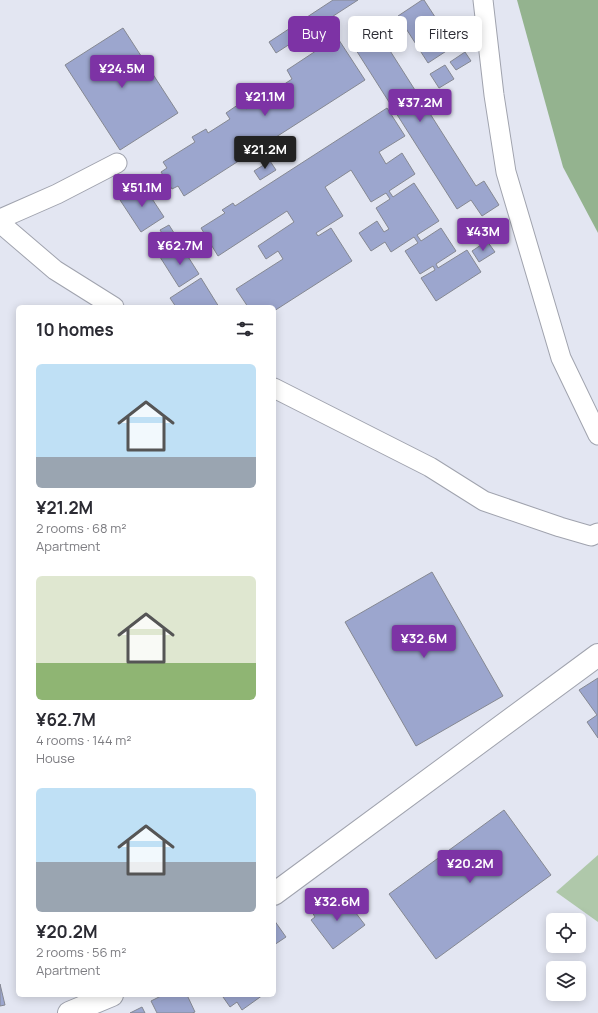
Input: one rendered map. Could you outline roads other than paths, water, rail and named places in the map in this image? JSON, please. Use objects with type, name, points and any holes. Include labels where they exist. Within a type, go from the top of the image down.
[{"type":"street","points":[[483,0],[494,95],[506,172],[561,358],[598,435]]},
{"type":"street","points":[[0,219],[57,194],[117,163]]},
{"type":"street","points":[[0,224],[55,270],[111,305]]},
{"type":"street","points":[[276,389],[430,467],[484,501],[591,536],[598,534]]},
{"type":"street","points":[[276,893],[598,655]]},
{"type":"street","points":[[69,1013],[107,997]]}]
